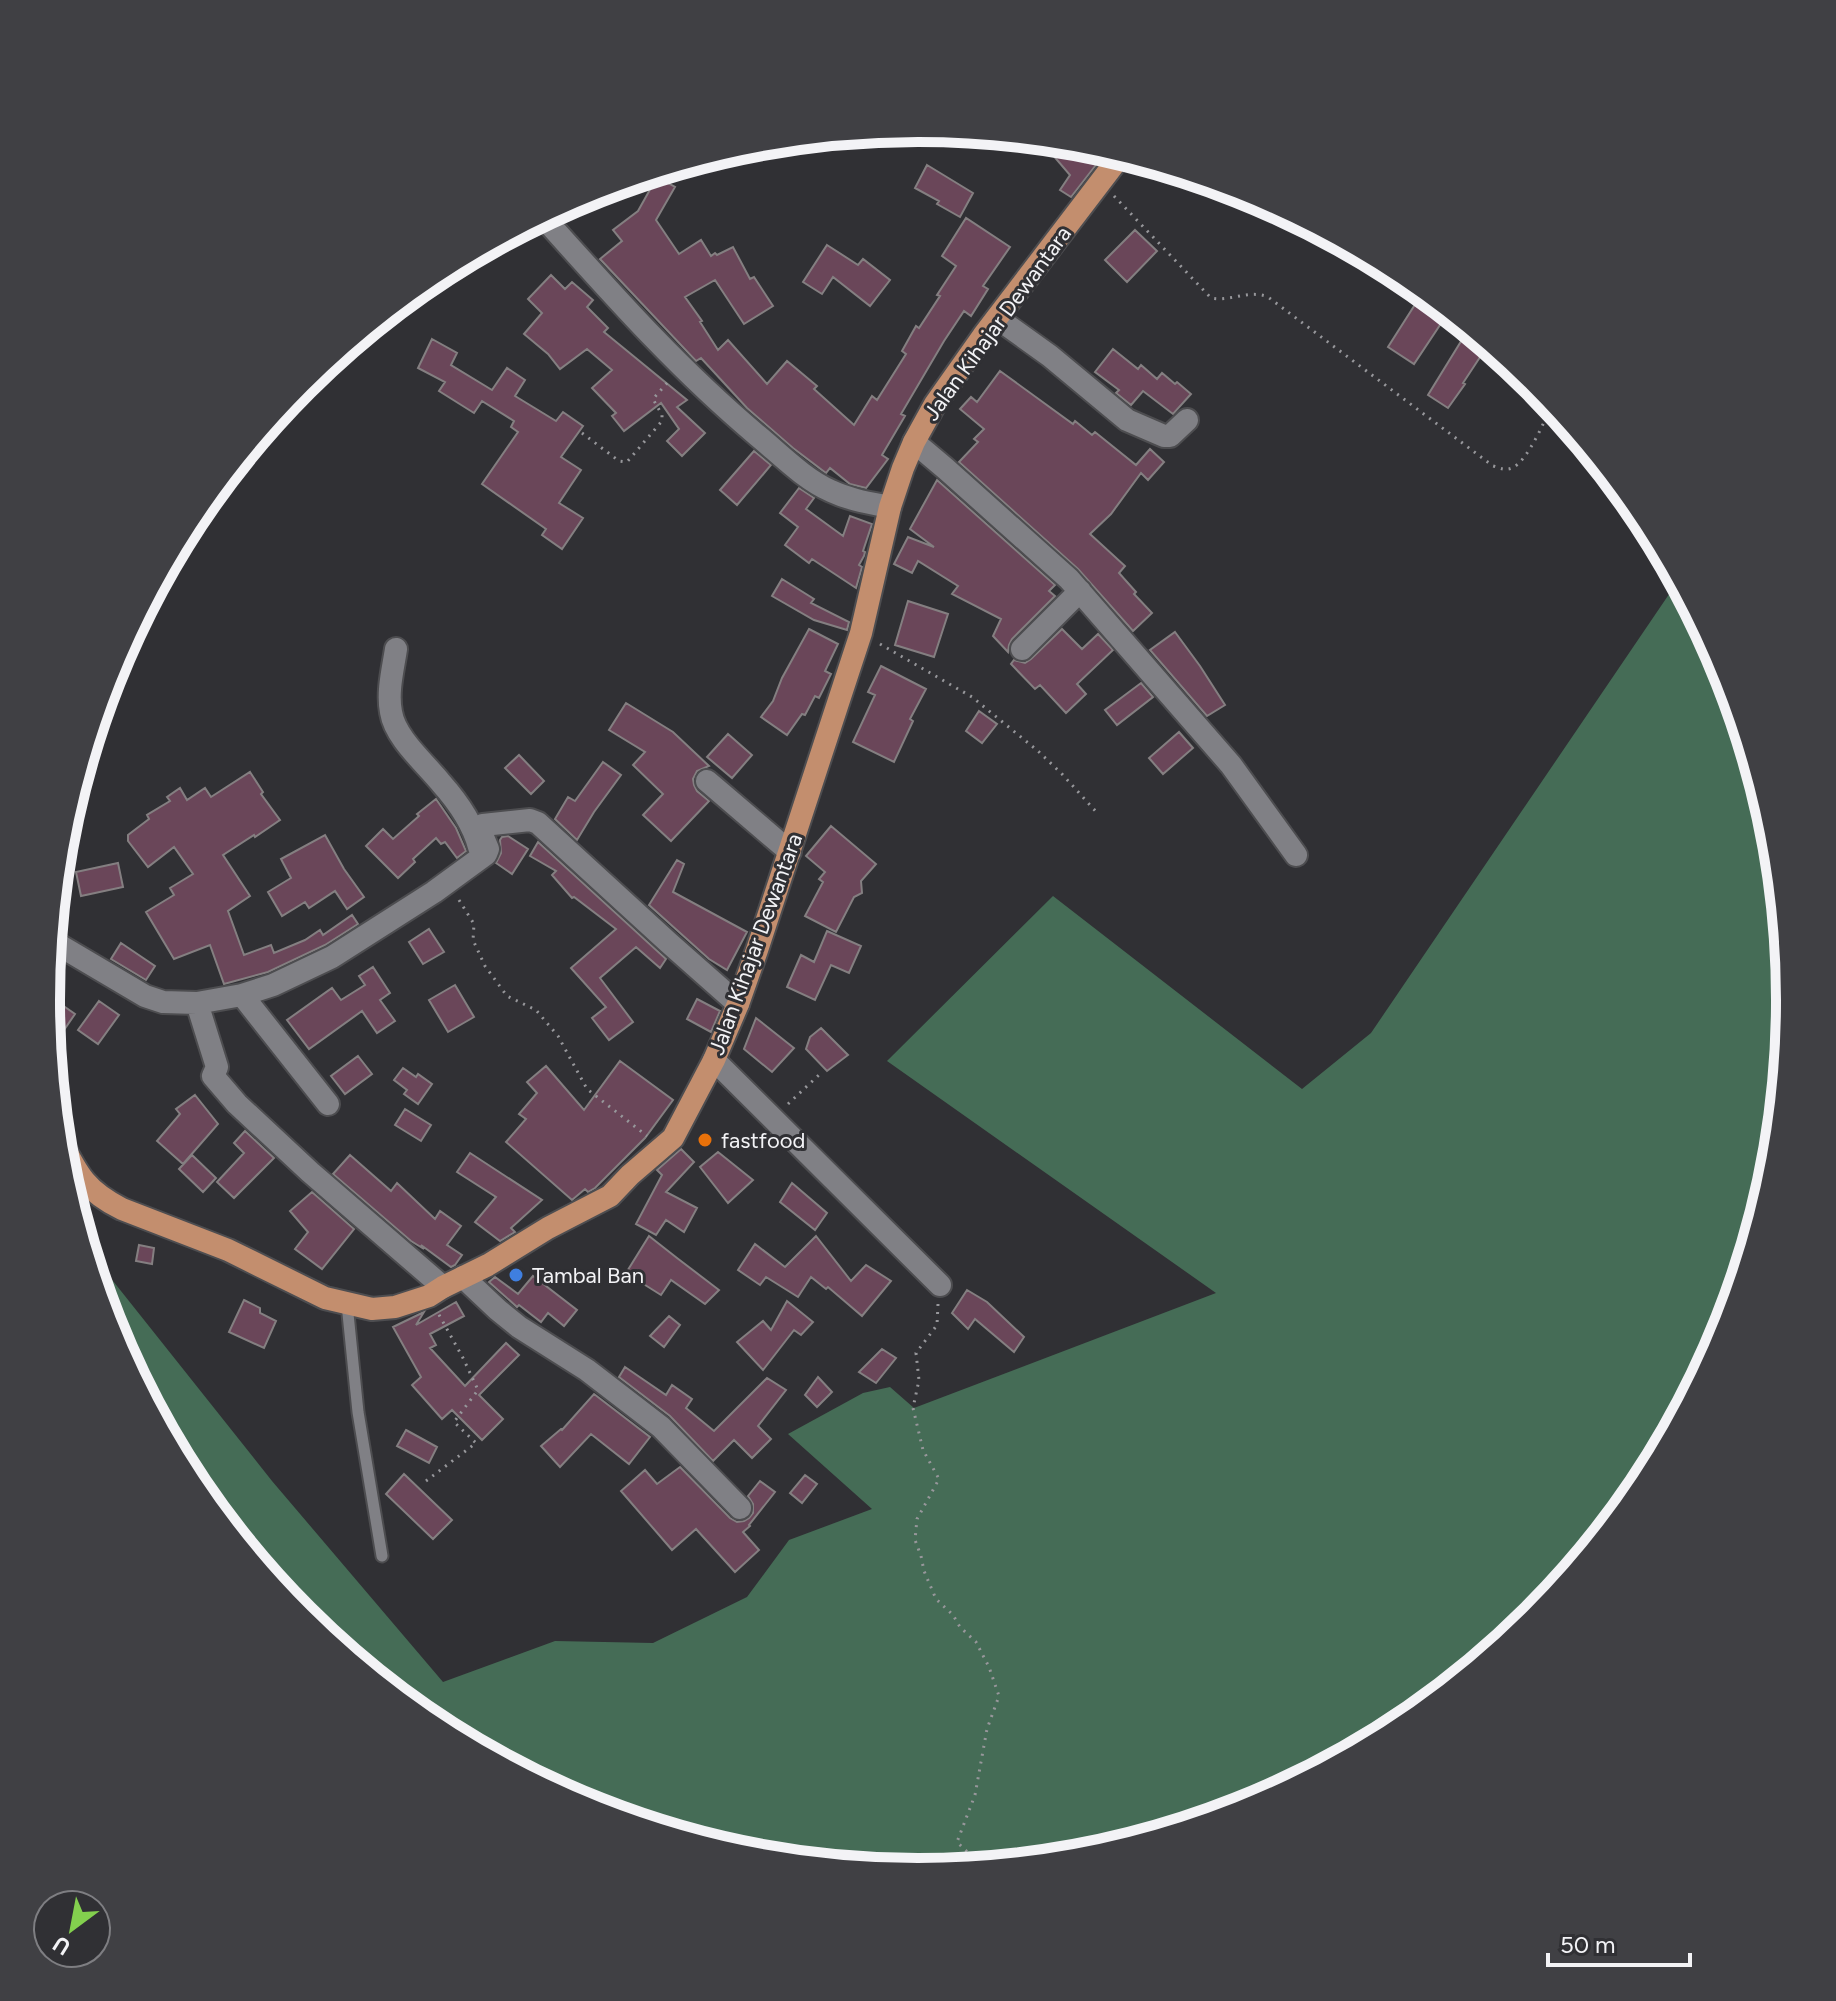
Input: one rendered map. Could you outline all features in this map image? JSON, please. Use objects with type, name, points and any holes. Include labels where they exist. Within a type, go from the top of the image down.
[{"type":"main road","name":"Jalan Kihajar Dewantara","points":[[77,1174],[92,1191],[122,1209],[228,1250],[306,1290],[372,1309],[395,1307],[445,1287],[610,1196],[673,1138],[714,1060],[738,1004],[861,633],[890,507],[914,442],[935,404],[1113,166]]},
{"type":"street","points":[[551,226],[682,369],[803,474],[851,499],[890,507]]},
{"type":"street","points":[[997,318],[1050,356],[1127,420],[1170,436],[1187,420]]},
{"type":"street","points":[[914,442],[1056,565],[1231,765],[1296,855]]},
{"type":"street","points":[[1022,649],[1080,591]]},
{"type":"street","points":[[396,649],[390,709],[394,723],[471,826],[480,846],[477,862]]},
{"type":"street","points":[[707,781],[790,852]]},
{"type":"street","points":[[62,947],[145,996],[174,1004],[242,995],[317,966],[477,862],[488,851],[480,830],[483,825],[534,820],[738,1004]]},
{"type":"street","points":[[242,995],[328,1104]]},
{"type":"street","points":[[197,1003],[217,1066],[213,1076],[229,1096],[310,1172],[445,1287],[498,1310],[587,1370],[661,1427],[740,1508]]},
{"type":"street","points":[[714,1060],[940,1285]]},
{"type":"lane","points":[[347,1304],[358,1412],[382,1556]]},
{"type":"path","points":[[1101,181],[1211,298],[1254,294],[1268,297],[1493,466],[1505,470],[1515,467],[1546,417]]},
{"type":"path","points":[[582,433],[619,461],[625,463],[630,460],[662,419],[654,397],[682,369]]},
{"type":"path","points":[[861,633],[972,697],[1038,751],[1099,815]]},
{"type":"path","points":[[457,876],[459,902],[474,924],[473,940],[485,966],[507,996],[536,1010],[558,1036],[587,1089],[662,1148]]},
{"type":"path","points":[[773,1117],[821,1073]]},
{"type":"path","points":[[940,1285],[937,1325],[916,1353],[919,1380],[913,1408],[923,1450],[939,1479],[917,1519],[915,1540],[936,1599],[976,1642],[999,1696],[987,1729],[975,1795],[957,1842],[973,1857]]},
{"type":"path","points":[[426,1481],[476,1443],[454,1422],[478,1390],[463,1358],[445,1287]]},
{"type":"green space","points":[[1671,591],[1711,672],[1747,778],[1769,889],[1776,1000],[1769,1112],[1760,1168],[1730,1276],[1688,1380],[1661,1430],[1599,1523],[1525,1607],[1484,1646],[1440,1681],[1347,1744],[1297,1770],[1194,1813],[1085,1842],[974,1857],[918,1858],[862,1857],[751,1842],[642,1813],[539,1770],[489,1744],[441,1714],[352,1646],[311,1607],[237,1523],[175,1429],[148,1380],[125,1329],[104,1270],[272,1481],[443,1682],[555,1641],[653,1643],[747,1597],[789,1540],[872,1509],[788,1434],[863,1393],[890,1387],[914,1408],[1216,1293],[887,1061],[1053,896],[1302,1089],[1371,1033]]},
{"type":"building","points":[[1052,154],[1098,162],[1071,197],[1060,190],[1070,175]]},
{"type":"building","points":[[927,165],[973,193],[960,217],[915,188]]},
{"type":"building","points":[[665,181],[675,187],[656,220],[679,254],[701,240],[711,256],[733,247],[750,279],[754,277],[773,306],[744,324],[715,280],[685,297],[718,350],[728,340],[767,384],[787,361],[817,386],[814,389],[854,425],[872,396],[877,400],[906,354],[902,351],[916,326],[919,328],[940,296],[937,295],[956,266],[942,256],[966,218],[1010,247],[983,286],[988,289],[971,316],[964,311],[944,341],[901,414],[905,416],[882,455],[888,459],[866,488],[850,484],[830,468],[826,473],[793,448],[747,408],[701,358],[696,361],[600,259],[622,241],[613,230],[638,211],[653,185]]},
{"type":"building","points":[[1135,230],[1157,251],[1127,282],[1105,260]]},
{"type":"building","points":[[827,245],[858,265],[863,259],[890,280],[870,306],[833,277],[822,294],[803,282]]},
{"type":"building","points":[[551,275],[565,289],[572,282],[593,300],[587,307],[608,328],[604,332],[687,400],[677,407],[705,433],[682,456],[667,441],[679,429],[661,403],[624,431],[612,416],[616,413],[592,388],[612,370],[587,349],[560,369],[524,334],[542,313],[528,299]]},
{"type":"building","points":[[1416,303],[1442,322],[1414,364],[1388,347]]},
{"type":"building","points":[[1463,338],[1482,354],[1448,408],[1428,395]]},
{"type":"building","points":[[432,339],[457,353],[451,365],[492,390],[507,368],[525,380],[515,396],[556,421],[563,412],[583,426],[561,457],[581,470],[559,503],[583,518],[562,549],[542,535],[546,529],[482,484],[518,432],[511,427],[514,421],[482,401],[474,413],[439,391],[445,382],[418,368]]},
{"type":"building","points":[[1113,349],[1138,369],[1141,365],[1157,379],[1162,373],[1191,394],[1173,414],[1143,391],[1131,405],[1116,393],[1119,390],[1095,372]]},
{"type":"building","points":[[1000,371],[1073,424],[1075,421],[1092,435],[1095,432],[1136,465],[1150,449],[1164,462],[1148,480],[1141,473],[1111,514],[1090,534],[1125,566],[1119,573],[1152,613],[1133,631],[1078,569],[959,462],[978,442],[974,439],[984,429],[960,409],[971,397],[977,402]]},
{"type":"building","points":[[754,451],[771,465],[737,505],[720,490]]},
{"type":"building","points":[[937,480],[1055,585],[1049,591],[1055,596],[1012,639],[1008,652],[993,636],[1001,619],[952,594],[958,586],[918,561],[912,573],[894,564],[908,537],[934,547],[910,529]]},
{"type":"building","points":[[799,488],[814,498],[806,509],[843,536],[850,516],[872,524],[859,565],[862,567],[856,588],[812,559],[809,563],[785,545],[798,527],[780,513]]},
{"type":"building","points":[[782,579],[814,599],[811,603],[849,622],[847,630],[814,620],[772,596]]},
{"type":"building","points":[[908,601],[948,614],[934,657],[895,645]]},
{"type":"building","points":[[809,629],[838,644],[825,671],[831,674],[819,698],[815,696],[805,715],[802,714],[787,735],[761,717],[773,701]]},
{"type":"building","points":[[1062,629],[1082,649],[1098,634],[1113,650],[1077,684],[1086,694],[1066,713],[1040,685],[1035,689],[1011,664],[1014,660],[1025,663],[1031,659]]},
{"type":"building","points":[[1175,632],[1225,705],[1207,716],[1150,650]]},
{"type":"building","points":[[881,666],[926,689],[910,719],[913,721],[894,762],[853,742],[875,695],[868,692]]},
{"type":"building","points":[[1141,683],[1153,697],[1117,725],[1105,710]]},
{"type":"building","points":[[626,703],[673,732],[709,766],[697,771],[693,779],[697,791],[709,801],[671,841],[643,815],[663,794],[633,765],[645,752],[609,730]]},
{"type":"building","points":[[979,711],[997,724],[982,743],[966,731]]},
{"type":"building","points":[[1179,732],[1193,748],[1163,774],[1149,758]]},
{"type":"building","points":[[728,734],[752,755],[732,778],[707,757]]},
{"type":"building","points":[[519,755],[544,781],[531,794],[505,768]]},
{"type":"building","points":[[603,762],[621,775],[577,840],[555,819],[568,797],[575,801]]},
{"type":"building","points":[[250,772],[280,820],[223,855],[250,896],[228,911],[244,955],[271,945],[274,953],[320,930],[323,935],[352,915],[358,924],[325,945],[268,972],[224,984],[210,945],[174,959],[146,912],[174,895],[170,888],[193,874],[174,847],[148,867],[128,841],[128,835],[149,819],[147,815],[170,801],[167,797],[180,788],[187,800],[205,788],[211,797]]},
{"type":"building","points":[[436,799],[456,828],[466,851],[457,858],[445,842],[441,844],[436,838],[398,878],[366,846],[383,829],[393,839]]},
{"type":"building","points":[[831,826],[876,864],[861,881],[862,893],[854,897],[836,932],[805,916],[823,882],[819,879],[825,872],[806,856]]},
{"type":"building","points":[[325,835],[364,897],[347,909],[335,891],[309,908],[305,902],[282,916],[268,892],[291,878],[281,859]]},
{"type":"building","points":[[508,836],[528,849],[512,874],[496,863],[501,853],[500,840]]},
{"type":"building","points":[[538,842],[666,959],[660,968],[636,947],[600,978],[633,1022],[609,1040],[592,1018],[606,1007],[571,968],[616,929],[572,898],[552,875],[556,871],[530,856]]},
{"type":"building","points":[[677,860],[684,864],[673,892],[747,932],[727,970],[709,959],[649,905]]},
{"type":"building","points":[[118,863],[123,887],[81,896],[76,872]]},
{"type":"building","points":[[429,929],[444,952],[423,964],[409,942]]},
{"type":"building","points":[[827,931],[861,946],[849,973],[831,965],[815,1000],[787,987],[801,955],[814,962]]},
{"type":"building","points":[[121,943],[155,966],[146,980],[111,959]]},
{"type":"building","points":[[373,967],[390,993],[380,1000],[395,1021],[377,1033],[362,1011],[309,1049],[287,1020],[332,988],[341,1000],[365,985],[359,976]]},
{"type":"building","points":[[455,985],[474,1017],[448,1032],[429,1000]]},
{"type":"building","points":[[697,999],[720,1011],[711,1032],[687,1019]]},
{"type":"building","points":[[99,1001],[119,1015],[98,1044],[78,1030]]},
{"type":"building","points":[[60,1004],[75,1014],[61,1034]]},
{"type":"building","points":[[756,1018],[794,1048],[772,1072],[744,1049]]},
{"type":"building","points":[[821,1028],[848,1055],[827,1071],[806,1049],[810,1037]]},
{"type":"building","points":[[358,1056],[372,1074],[345,1094],[331,1076]]},
{"type":"building","points":[[620,1061],[673,1100],[645,1138],[595,1188],[588,1192],[585,1189],[572,1200],[506,1142],[526,1119],[519,1114],[537,1093],[527,1082],[546,1066],[584,1110]]},
{"type":"building","points":[[403,1068],[432,1084],[418,1104],[404,1094],[407,1090],[394,1080]]},
{"type":"building","points":[[195,1095],[218,1124],[183,1164],[157,1141],[180,1114],[176,1109]]},
{"type":"building","points":[[405,1109],[431,1125],[421,1141],[395,1125]]},
{"type":"building","points":[[245,1131],[274,1158],[234,1198],[217,1182],[244,1153],[234,1143]]},
{"type":"building","points":[[681,1149],[694,1162],[666,1192],[697,1208],[684,1232],[666,1220],[656,1235],[636,1224],[662,1175],[657,1170]]},
{"type":"building","points":[[718,1152],[753,1180],[728,1203],[700,1167]]},
{"type":"building","points":[[470,1153],[542,1200],[511,1228],[515,1232],[500,1241],[475,1222],[496,1197],[457,1172]]},
{"type":"building","points":[[192,1155],[216,1178],[203,1192],[179,1169]]},
{"type":"building","points":[[350,1155],[391,1191],[397,1183],[435,1219],[440,1211],[461,1226],[447,1245],[462,1255],[455,1265],[451,1267],[411,1241],[333,1174]]},
{"type":"building","points":[[792,1183],[827,1213],[815,1230],[780,1202]]},
{"type":"building","points":[[312,1192],[354,1229],[322,1269],[295,1249],[308,1232],[290,1211]]},
{"type":"building","points":[[649,1236],[719,1290],[705,1304],[671,1280],[661,1295],[626,1273]]},
{"type":"building","points":[[816,1236],[851,1281],[866,1265],[891,1281],[862,1316],[811,1277],[798,1297],[766,1277],[760,1285],[738,1270],[755,1244],[785,1267]]},
{"type":"building","points":[[139,1245],[154,1248],[152,1264],[136,1261]]},
{"type":"building","points":[[533,1276],[577,1310],[564,1326],[548,1313],[541,1322],[519,1305],[517,1307],[489,1282],[495,1277],[518,1294]]},
{"type":"building","points":[[967,1290],[987,1302],[1024,1337],[1014,1352],[975,1319],[968,1329],[952,1313]]},
{"type":"building","points":[[244,1300],[276,1321],[264,1348],[229,1332]]},
{"type":"building","points":[[787,1301],[813,1322],[801,1335],[794,1330],[763,1370],[737,1342],[763,1321],[771,1330]]},
{"type":"building","points":[[456,1302],[464,1316],[430,1334],[436,1345],[430,1348],[465,1386],[506,1343],[519,1355],[479,1395],[503,1419],[482,1440],[452,1410],[442,1419],[412,1385],[421,1377],[393,1327],[424,1312],[416,1325]]},
{"type":"building","points":[[669,1316],[680,1325],[664,1347],[650,1336]]},
{"type":"building","points":[[882,1349],[896,1358],[876,1383],[859,1372]]},
{"type":"building","points":[[625,1367],[666,1395],[672,1385],[692,1399],[686,1408],[714,1431],[767,1378],[786,1390],[758,1426],[771,1439],[752,1458],[734,1440],[713,1461],[670,1416],[619,1377]]},
{"type":"building","points":[[818,1377],[832,1392],[817,1407],[805,1395]]},
{"type":"building","points":[[594,1394],[650,1437],[629,1464],[591,1434],[560,1467],[541,1446],[562,1430]]},
{"type":"building","points":[[406,1430],[437,1447],[429,1463],[397,1446]]},
{"type":"building","points":[[680,1467],[737,1522],[744,1521],[753,1513],[753,1504],[748,1496],[760,1481],[775,1492],[743,1532],[759,1550],[735,1572],[696,1529],[672,1550],[621,1491],[645,1470],[657,1484]]},
{"type":"building","points":[[404,1474],[452,1520],[433,1539],[386,1494]]},
{"type":"building","points":[[805,1475],[817,1484],[802,1503],[790,1493]]},
{"type":"place","name":"fastfood","points":[[705,1140]]},
{"type":"place","name":"Tambal Ban","points":[[516,1275]]}]
